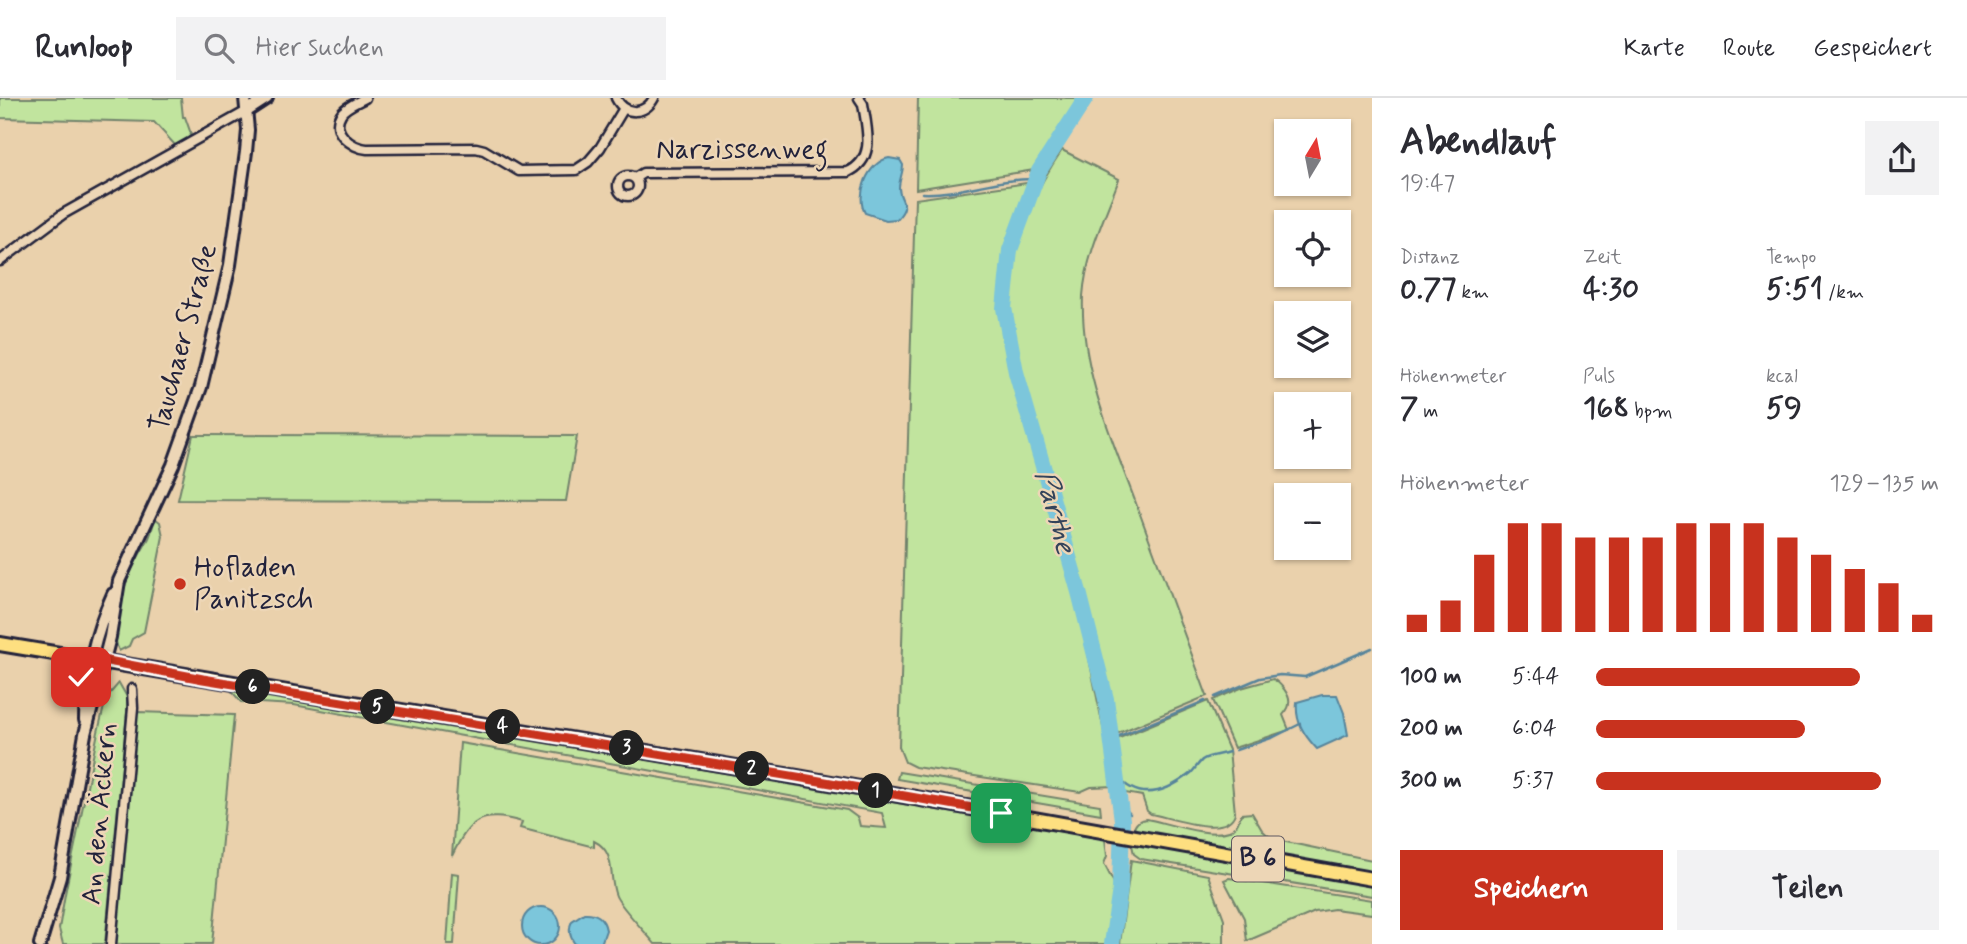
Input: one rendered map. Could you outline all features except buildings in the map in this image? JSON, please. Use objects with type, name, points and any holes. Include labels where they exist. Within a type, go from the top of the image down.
[{"type":"main road","name":"B 6","points":[[0,644],[797,777],[1372,879]]},
{"type":"street","name":"Tauchaer Straße","points":[[98,659],[99,633],[119,581],[173,465],[201,387],[230,265],[246,152],[245,98]]},
{"type":"street","points":[[0,261],[63,214],[267,98]]},
{"type":"street","points":[[365,98],[340,116],[342,134],[355,147],[475,148],[484,150],[519,171],[576,170],[588,162],[600,148],[624,108]]},
{"type":"street","points":[[616,98],[624,108],[632,111],[647,108],[654,98]]},
{"type":"street","name":"Narzissenweg","points":[[635,178],[643,173],[848,173],[859,167],[867,153],[863,104],[859,98]]},
{"type":"street","points":[[57,653],[74,666],[81,677],[85,691],[85,734]]},
{"type":"street","points":[[85,691],[98,659]]},
{"type":"street","points":[[40,944],[60,877],[98,659]]},
{"type":"street","name":"An den Äckern","points":[[111,944],[133,708],[132,689]]},
{"type":"green space","points":[[0,98],[181,98],[183,117],[191,134],[170,153],[168,152],[176,146],[154,122],[0,118]]},
{"type":"green space","points":[[918,98],[1079,98],[1034,170],[916,189]]},
{"type":"green space","points":[[1062,150],[1119,179],[1097,236],[1085,281],[1083,323],[1087,350],[1092,377],[1108,429],[1207,696],[1116,734],[1107,687],[1008,313],[1012,265],[1023,224],[1040,186]]},
{"type":"green space","points":[[1027,183],[1009,242],[1000,316],[1011,368],[1073,580],[1115,786],[1091,787],[1080,792],[915,767],[905,762],[899,747],[915,199]]},
{"type":"green space","points":[[193,435],[577,436],[566,501],[178,500]]},
{"type":"green space","points":[[156,519],[160,522],[163,536],[144,632],[119,651],[115,624],[122,594]]},
{"type":"green space","points":[[1273,679],[1287,693],[1289,706],[1283,715],[1289,730],[1234,748],[1213,700]]},
{"type":"green space","points":[[119,683],[127,697],[127,712],[105,944],[63,944],[59,929],[98,732],[106,698]]},
{"type":"green space","points":[[228,687],[1105,839],[1107,856],[1104,864],[1116,887],[1109,944],[655,944],[618,901],[609,858],[594,841],[594,847],[520,828],[522,822],[497,817],[487,818],[465,833],[452,856],[460,743],[847,810],[858,818],[860,826],[886,828],[882,813],[294,705],[241,702]]},
{"type":"green space","points":[[1208,701],[1229,750],[1235,813],[1230,821],[1210,826],[1151,814],[1147,811],[1142,796],[1125,793],[1117,739]]},
{"type":"green space","points":[[137,712],[234,715],[212,944],[116,944]]},
{"type":"green space","points":[[899,772],[1100,805],[1101,814],[897,779]]},
{"type":"green space","points":[[1252,813],[1262,830],[1272,839],[1372,860],[1372,873],[1133,831],[1138,822],[1147,819],[1221,833],[1234,828],[1241,814]]},
{"type":"green space","points":[[1132,845],[1372,884],[1372,896],[1141,859],[1134,854]]},
{"type":"green space","points":[[1131,860],[1208,875],[1224,919],[1224,944],[1120,944]]},
{"type":"green space","points":[[452,873],[459,874],[454,944],[447,944]]},
{"type":"green space","points":[[1229,878],[1372,900],[1372,914],[1334,909],[1315,912],[1247,941],[1244,918],[1224,880]]},
{"type":"water","points":[[889,158],[900,160],[903,165],[899,188],[904,209],[897,219],[886,220],[865,213],[862,197],[865,180],[870,172]]},
{"type":"water","points":[[1322,695],[1337,695],[1348,735],[1317,749],[1301,728],[1297,716],[1297,702]]},
{"type":"water","points":[[541,907],[554,913],[560,926],[554,939],[541,945],[528,939],[522,926],[528,913]]},
{"type":"water","points":[[584,913],[596,915],[603,922],[606,930],[601,944],[575,944],[573,941],[570,932],[572,921]]},
{"type":"waterway","name":"Parthe","points":[[1086,98],[1039,171],[1010,250],[1004,308],[1016,372],[1079,592],[1106,699],[1122,820],[1120,889],[1112,944]]},
{"type":"waterway","points":[[922,193],[950,192],[1007,181],[1036,179]]},
{"type":"waterway","points":[[1215,697],[1260,678],[1280,675],[1305,677],[1372,648]]},
{"type":"waterway","points":[[1112,739],[1205,701]]},
{"type":"waterway","points":[[1236,750],[1274,737],[1300,724]]},
{"type":"waterway","points":[[1117,776],[1134,790],[1153,792],[1182,780],[1205,758],[1229,752]]},
{"type":"waterway","points":[[1120,802],[1130,814]]},
{"type":"place","name":"Hofladen Panitzsch","points":[[180,584]]},
{"type":"route","points":[[81,677],[85,691],[92,658],[1001,813]]}]
